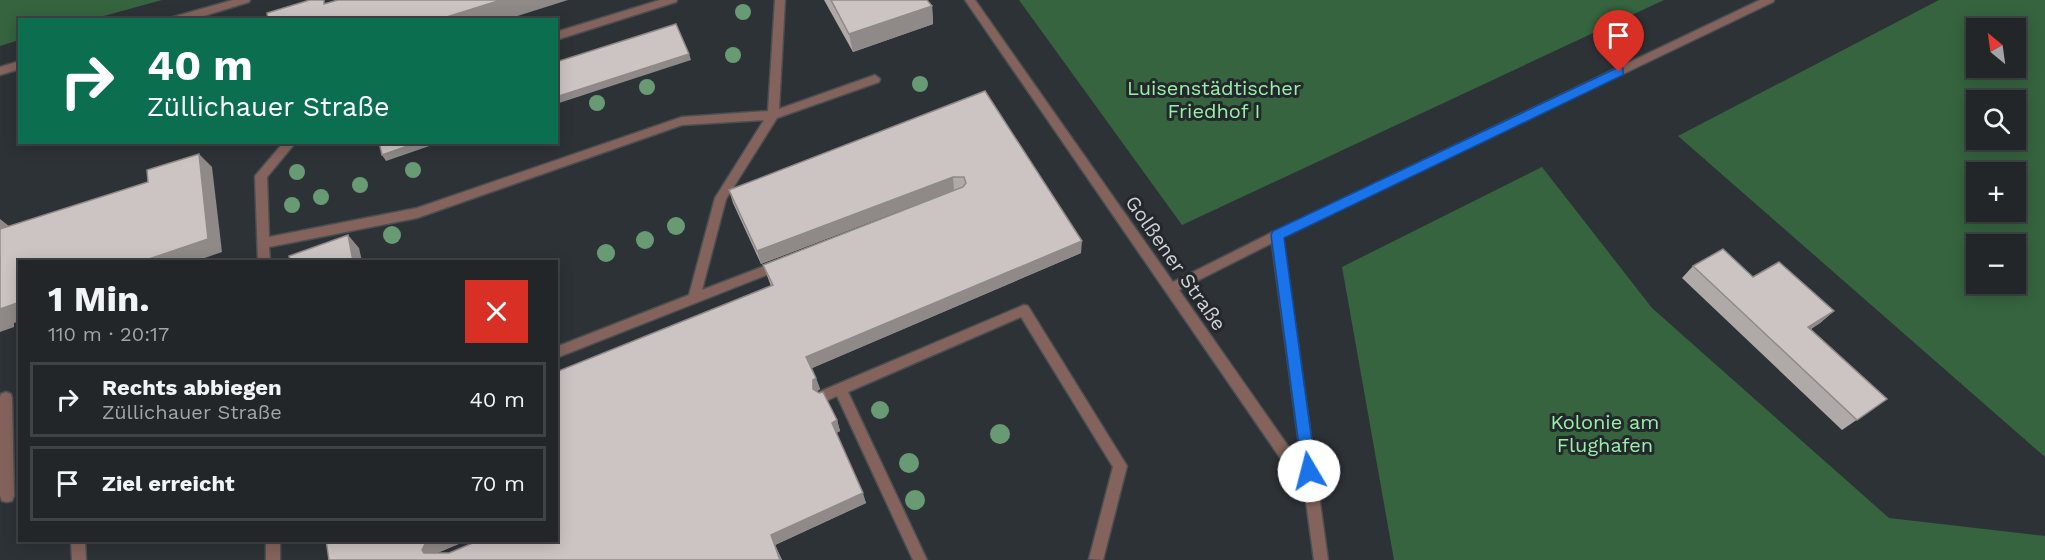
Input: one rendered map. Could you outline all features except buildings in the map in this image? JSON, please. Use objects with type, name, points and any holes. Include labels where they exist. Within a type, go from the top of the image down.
[{"type":"street","points":[[184,18],[245,0]]},
{"type":"street","points":[[558,35],[672,0]]},
{"type":"street","points":[[694,298],[721,198],[773,116],[780,0]]},
{"type":"street","name":"Golßener Straße","points":[[970,0],[1311,491],[1321,560]]},
{"type":"street","points":[[1170,289],[1277,235],[1769,0]]},
{"type":"street","points":[[0,71],[18,66]]},
{"type":"street","points":[[263,243],[417,213],[682,122],[773,116],[875,79]]},
{"type":"street","points":[[264,260],[261,176],[289,144]]},
{"type":"street","points":[[1277,235],[1311,491]]},
{"type":"street","points":[[558,352],[794,260]]},
{"type":"street","points":[[824,396],[1024,310],[1120,466],[1096,559]]},
{"type":"street","points":[[840,389],[920,560]]},
{"type":"street","points":[[6,398],[9,496]]},
{"type":"street","points":[[78,542],[79,560]]},
{"type":"street","points":[[273,542],[273,560]]},
{"type":"green space","points":[[0,0],[162,0],[97,18],[18,18],[18,40],[0,46]]},
{"type":"green space","name":"Luisenstädtischer Friedhof I","points":[[1019,0],[1664,0],[1182,225]]},
{"type":"green space","points":[[1939,0],[2045,0],[2045,457],[1678,136]]},
{"type":"green space","name":"Kolonie am Flughafen","points":[[1542,167],[1652,308],[1889,518],[2045,536],[2045,560],[1394,560],[1342,267]]},
{"type":"route","points":[[1309,471],[1277,235],[1619,72]]}]
